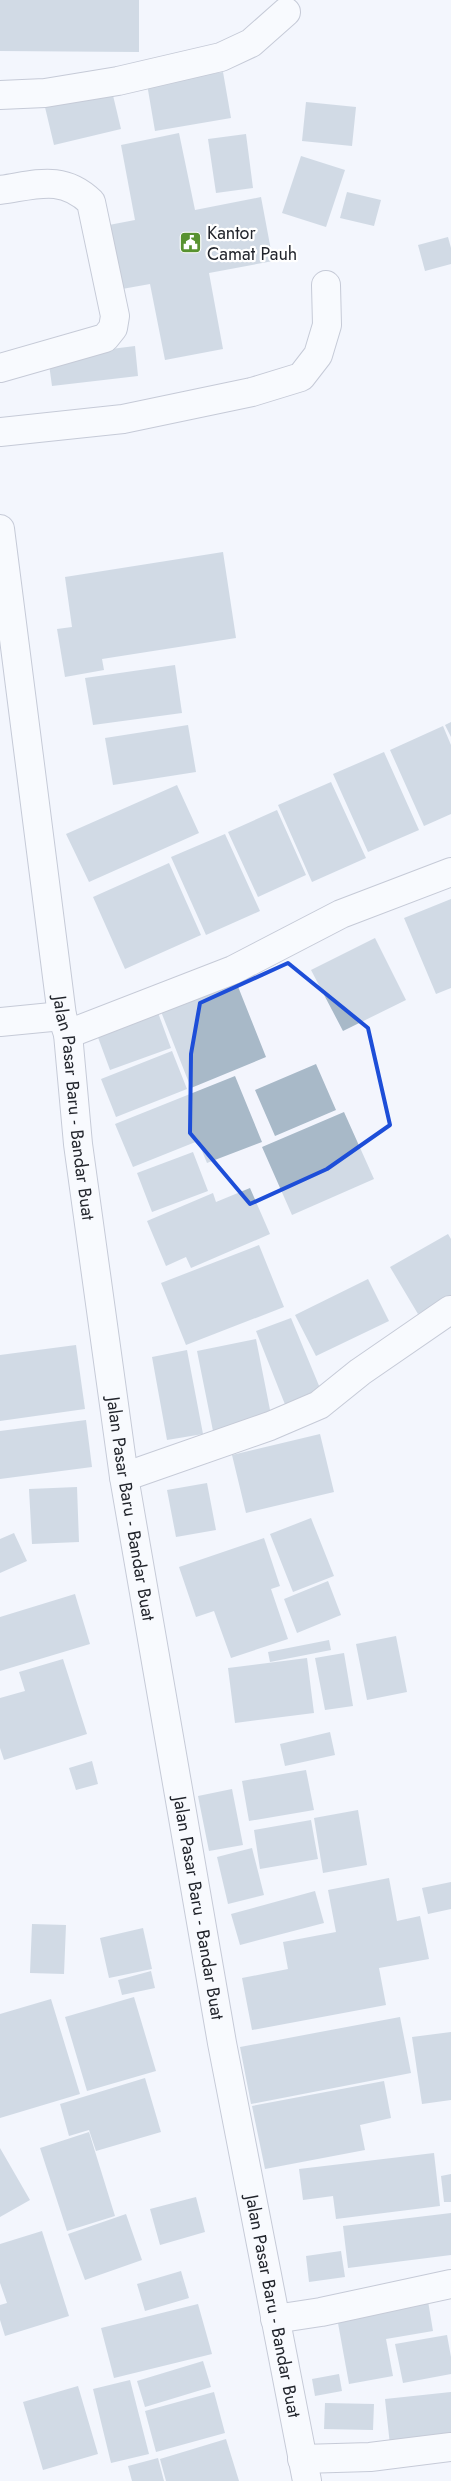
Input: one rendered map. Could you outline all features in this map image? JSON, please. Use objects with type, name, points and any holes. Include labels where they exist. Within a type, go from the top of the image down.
[{"type":"street","points":[[0,96],[45,93],[118,81],[221,57],[251,43],[286,12]]},
{"type":"street","points":[[0,190],[50,183],[63,184],[79,190],[91,202],[115,316],[113,328],[105,338],[0,368]]},
{"type":"street","points":[[0,432],[123,419],[252,392],[301,377],[318,354],[327,326],[326,285]]},
{"type":"street","name":"Jalan Pasar Baru - Bandar Buat","points":[[0,529],[65,1025],[78,1144],[124,1477],[222,2043],[304,2470]]},
{"type":"street","points":[[0,1022],[65,1025],[233,970],[342,914],[451,872]]},
{"type":"street","points":[[124,1477],[270,1426],[319,1405],[360,1372],[450,1310]]},
{"type":"street","points":[[275,2319],[321,2312],[451,2284]]},
{"type":"street","points":[[304,2470],[370,2457],[451,2447]]},
{"type":"highlighted area","points":[[288,963],[368,1028],[390,1125],[327,1169],[250,1204],[190,1133],[191,1054],[200,1003]]},
{"type":"building","points":[[0,0],[139,0],[139,52],[0,51]]},
{"type":"building","points":[[223,72],[231,118],[155,131],[147,84]]},
{"type":"building","points":[[111,87],[121,129],[54,145],[44,103]]},
{"type":"building","points":[[306,102],[356,107],[352,146],[302,141]]},
{"type":"building","name":"Kantor Camat Pauh","points":[[179,133],[195,210],[261,197],[273,261],[209,273],[223,349],[165,360],[150,284],[122,289],[109,225],[135,220],[121,145]]},
{"type":"building","points":[[246,134],[253,188],[216,193],[208,139]]},
{"type":"building","points":[[301,156],[345,170],[326,227],[282,213]]},
{"type":"building","points":[[347,192],[381,200],[374,226],[340,218]]},
{"type":"building","points":[[448,237],[451,248],[451,264],[425,271],[418,245]]},
{"type":"building","points":[[135,346],[138,376],[52,386],[48,357]]},
{"type":"building","points":[[223,552],[236,638],[102,659],[104,670],[65,677],[57,629],[72,627],[65,577]]},
{"type":"building","points":[[175,665],[182,713],[93,725],[85,678]]},
{"type":"building","points":[[451,722],[451,737],[445,725]]},
{"type":"building","points":[[188,725],[196,772],[113,785],[105,738]]},
{"type":"building","points":[[443,726],[451,745],[451,814],[424,826],[390,750]]},
{"type":"building","points":[[384,752],[419,830],[368,852],[333,774]]},
{"type":"building","points":[[331,782],[366,858],[312,882],[278,805]]},
{"type":"building","points":[[177,785],[199,833],[89,882],[66,834]]},
{"type":"building","points":[[277,810],[306,875],[258,897],[228,832]]},
{"type":"building","points":[[225,834],[260,911],[206,935],[171,857]]},
{"type":"building","points":[[169,863],[201,935],[125,969],[93,897]]},
{"type":"building","points":[[451,899],[451,988],[436,994],[404,918]]},
{"type":"building","points":[[375,938],[406,1000],[343,1031],[311,970]]},
{"type":"building","points":[[235,979],[266,1057],[191,1088],[160,1009]]},
{"type":"building","points":[[157,1010],[171,1048],[110,1070],[96,1032]]},
{"type":"building","points":[[172,1051],[187,1089],[116,1117],[101,1079]]},
{"type":"building","points":[[316,1064],[336,1110],[275,1136],[255,1090]]},
{"type":"building","points":[[235,1076],[262,1142],[207,1163],[198,1141],[133,1167],[115,1124]]},
{"type":"building","points":[[344,1112],[374,1179],[292,1215],[262,1147]]},
{"type":"building","points":[[193,1152],[208,1191],[152,1212],[137,1173]]},
{"type":"building","points":[[250,1188],[270,1234],[191,1268],[186,1257],[166,1266],[147,1221],[213,1193],[216,1202]]},
{"type":"building","points":[[448,1234],[451,1239],[451,1295],[418,1314],[390,1267]]},
{"type":"building","points":[[259,1245],[284,1307],[186,1345],[161,1283]]},
{"type":"building","points":[[368,1279],[389,1321],[316,1356],[295,1315]]},
{"type":"building","points":[[291,1318],[322,1393],[286,1407],[256,1331]]},
{"type":"building","points":[[256,1339],[272,1420],[213,1431],[197,1351]]},
{"type":"building","points":[[76,1345],[85,1409],[0,1421],[0,1355]]},
{"type":"building","points":[[187,1350],[203,1434],[167,1440],[152,1357]]},
{"type":"building","points":[[86,1420],[92,1467],[0,1479],[0,1431]]},
{"type":"building","points":[[320,1434],[334,1492],[246,1513],[232,1455]]},
{"type":"building","points":[[207,1483],[216,1530],[176,1537],[167,1490]]},
{"type":"building","points":[[77,1487],[79,1542],[32,1544],[29,1489]]},
{"type":"building","points":[[311,1518],[334,1576],[293,1592],[270,1534]]},
{"type":"building","points":[[14,1533],[27,1561],[0,1573],[0,1539]]},
{"type":"building","points":[[264,1538],[280,1586],[271,1589],[288,1639],[231,1658],[214,1611],[196,1617],[179,1567]]},
{"type":"building","points":[[328,1581],[341,1615],[297,1633],[284,1599]]},
{"type":"building","points":[[75,1594],[90,1644],[0,1671],[0,1617]]},
{"type":"building","points":[[396,1636],[407,1692],[367,1700],[356,1644]]},
{"type":"building","points":[[329,1640],[331,1650],[270,1662],[268,1652]]},
{"type":"building","points":[[344,1653],[353,1706],[325,1710],[315,1658]]},
{"type":"building","points":[[307,1658],[314,1713],[235,1723],[228,1668]]},
{"type":"building","points":[[63,1659],[87,1734],[4,1760],[0,1748],[0,1698],[25,1691],[19,1672]]},
{"type":"building","points":[[330,1732],[335,1755],[285,1766],[280,1744]]},
{"type":"building","points":[[92,1761],[98,1784],[76,1790],[69,1768]]},
{"type":"building","points":[[306,1770],[314,1810],[249,1821],[242,1781]]},
{"type":"building","points":[[232,1789],[243,1845],[209,1851],[198,1796]]},
{"type":"building","points":[[358,1810],[367,1865],[323,1873],[314,1818]]},
{"type":"building","points":[[311,1820],[318,1859],[260,1869],[254,1830]]},
{"type":"building","points":[[252,1848],[264,1895],[228,1904],[217,1857]]},
{"type":"building","points":[[389,1878],[397,1921],[420,1916],[429,1959],[379,1968],[386,2005],[252,2030],[242,1978],[288,1969],[283,1942],[336,1932],[328,1890]]},
{"type":"building","points":[[451,1882],[451,1909],[428,1914],[422,1888]]},
{"type":"building","points":[[315,1891],[324,1923],[240,1945],[231,1914]]},
{"type":"building","points":[[32,1924],[66,1925],[64,1974],[30,1973]]},
{"type":"building","points":[[143,1928],[152,1969],[109,1978],[100,1938]]},
{"type":"building","points":[[151,1971],[155,1988],[122,1995],[118,1980]]},
{"type":"building","points":[[134,1997],[156,2071],[87,2091],[65,2017]]},
{"type":"building","points":[[51,1999],[80,2094],[0,2118],[0,2014]]},
{"type":"building","points":[[400,2017],[411,2073],[251,2104],[240,2047]]},
{"type":"building","points":[[451,2032],[451,2100],[422,2104],[412,2037]]},
{"type":"building","points":[[145,2078],[161,2132],[96,2151],[89,2130],[69,2136],[60,2104]]},
{"type":"building","points":[[384,2081],[391,2118],[360,2125],[365,2150],[265,2169],[252,2106]]},
{"type":"building","points":[[89,2132],[115,2216],[67,2231],[40,2148]]},
{"type":"building","points":[[0,2148],[30,2200],[0,2217]]},
{"type":"building","points":[[434,2153],[440,2206],[336,2219],[333,2196],[303,2200],[299,2169]]},
{"type":"building","points":[[451,2174],[451,2202],[444,2202],[441,2176]]},
{"type":"building","points":[[196,2197],[205,2232],[160,2245],[150,2209]]},
{"type":"building","points":[[451,2213],[451,2255],[348,2268],[343,2226]]},
{"type":"building","points":[[126,2214],[142,2260],[85,2280],[68,2234]]},
{"type":"building","points":[[42,2231],[69,2316],[5,2336],[0,2320],[0,2305],[7,2303],[0,2283],[0,2244]]},
{"type":"building","points":[[341,2251],[345,2277],[309,2282],[306,2256]]},
{"type":"building","points":[[181,2271],[189,2298],[145,2311],[137,2284]]},
{"type":"building","points":[[427,2295],[433,2331],[386,2339],[393,2376],[349,2384],[336,2312]]},
{"type":"building","points":[[198,2304],[212,2354],[114,2378],[101,2328]]},
{"type":"building","points":[[447,2335],[451,2357],[451,2374],[403,2383],[395,2344]]},
{"type":"building","points":[[203,2361],[211,2387],[145,2407],[137,2381]]},
{"type":"building","points":[[339,2374],[342,2391],[315,2396],[312,2379]]},
{"type":"building","points":[[130,2380],[149,2454],[111,2463],[93,2389]]},
{"type":"building","points":[[78,2386],[98,2454],[43,2470],[23,2402]]},
{"type":"building","points":[[214,2392],[225,2433],[156,2452],[145,2411]]},
{"type":"building","points":[[451,2392],[451,2438],[390,2445],[385,2399]]},
{"type":"building","points":[[325,2403],[374,2404],[373,2430],[324,2429]]},
{"type":"building","points":[[226,2439],[239,2481],[166,2481],[160,2459]]},
{"type":"building","points":[[158,2458],[164,2481],[132,2481],[128,2466]]},
{"type":"place","name":"Kantor Camat Pauh","points":[[191,243]]}]
